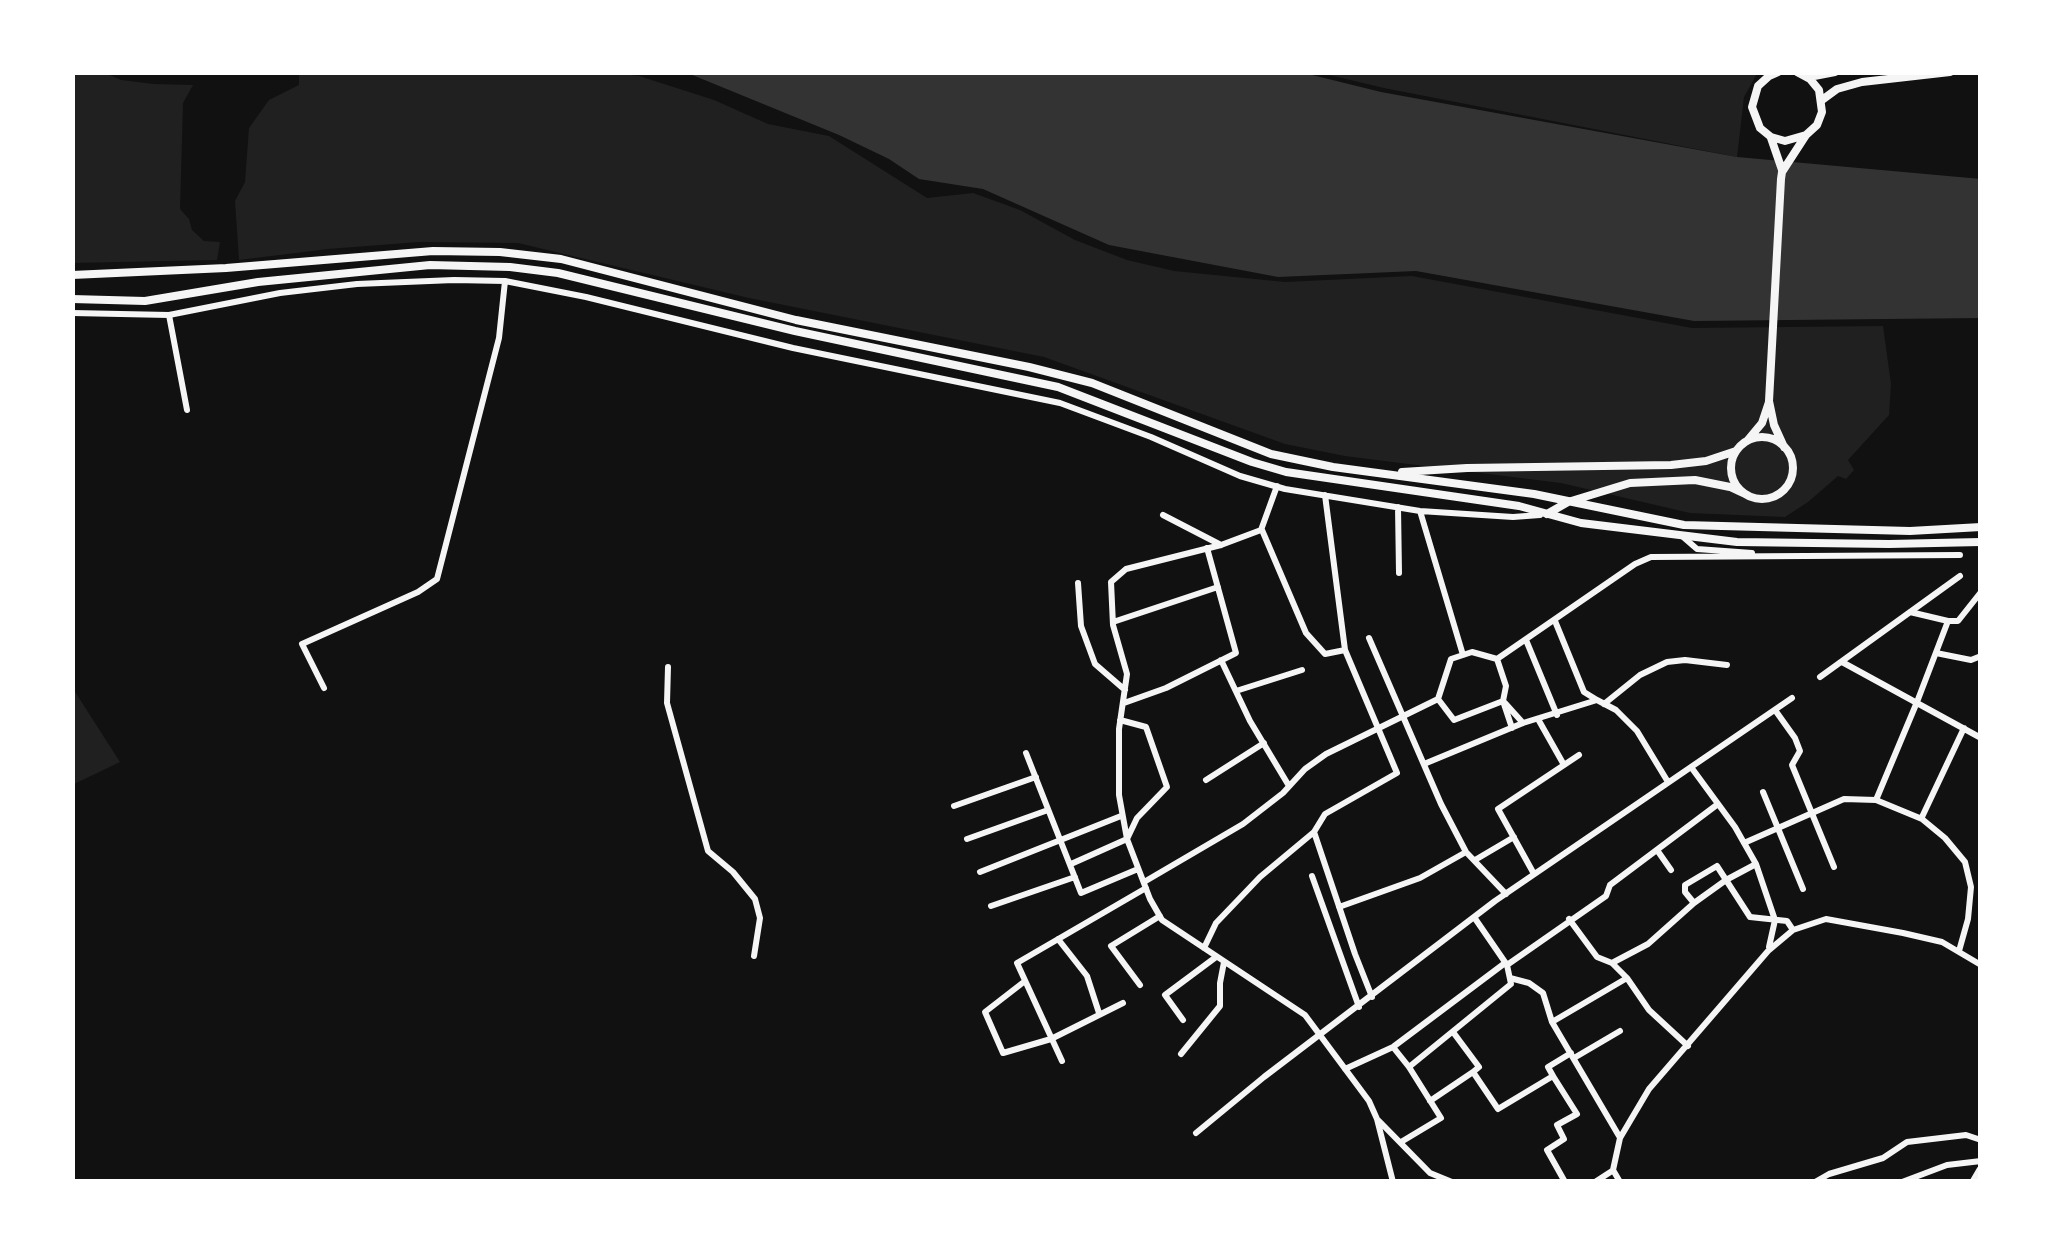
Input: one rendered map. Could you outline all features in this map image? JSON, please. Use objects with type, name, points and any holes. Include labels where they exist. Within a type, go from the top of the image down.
[{"type":"main road","points":[[1974,1182],[1981,1166]]},
{"type":"street","points":[[1383,474],[1671,465],[1706,461],[1736,451],[1746,442],[1762,423],[1769,397],[1782,172],[1771,137],[1756,122],[1753,100],[1763,81],[1778,72]]},
{"type":"street","points":[[1782,172],[1820,119],[1819,90],[1797,72]]},
{"type":"street","points":[[1808,77],[1835,72]]},
{"type":"street","points":[[1822,100],[1831,92],[1862,82],[1950,72]]},
{"type":"street","points":[[1771,137],[1792,141],[1806,135]]},
{"type":"street","points":[[72,275],[433,251],[500,252],[561,260],[796,320],[1092,383],[1271,454],[1333,467],[1534,494],[1684,525],[1910,531],[1981,527]]},
{"type":"street","points":[[72,299],[145,301],[259,282],[430,265],[558,273],[731,317],[1058,387],[1286,472],[1520,506],[1581,524],[1737,542],[1981,542]]},
{"type":"street","points":[[72,313],[169,315],[280,293],[357,284],[505,281],[794,349],[1060,403],[1240,476],[1277,486],[1420,511],[1513,517],[1546,514],[1568,502],[1630,483],[1676,479],[1712,483],[1765,499],[1784,490],[1793,468],[1774,425],[1769,397]]},
{"type":"street","points":[[324,688],[302,644],[437,579],[499,338],[505,281]]},
{"type":"street","points":[[169,315],[187,410]]},
{"type":"street","points":[[1746,442],[1766,437],[1784,447]]},
{"type":"street","points":[[1736,451],[1733,478],[1745,494]]},
{"type":"street","points":[[1277,486],[1262,530],[1306,633],[1325,653],[1345,650]]},
{"type":"street","points":[[1204,948],[1216,923],[1259,877],[1314,832],[1325,814],[1397,773],[1345,650],[1325,495]]},
{"type":"street","points":[[1398,507],[1399,573]]},
{"type":"street","points":[[1420,511],[1463,656]]},
{"type":"street","points":[[1162,515],[1221,545]]},
{"type":"street","points":[[1262,530],[1126,569],[1111,582],[1113,622],[1127,674],[1120,720],[1119,795],[1127,839],[1160,916],[1305,1016],[1369,1101],[1393,1182]]},
{"type":"street","points":[[1682,536],[1696,549],[1780,556]]},
{"type":"street","points":[[1123,703],[1166,688],[1236,653],[1207,548]]},
{"type":"street","points":[[1061,1061],[1017,963],[1243,824],[1327,754],[1438,699],[1451,659],[1472,652],[1497,659],[1651,557],[1960,555]]},
{"type":"street","points":[[1820,677],[1960,576]]},
{"type":"street","points":[[1078,583],[1081,626],[1095,664],[1125,689]]},
{"type":"street","points":[[1113,622],[1218,587]]},
{"type":"street","points":[[1910,612],[1958,621],[1981,592]]},
{"type":"street","points":[[1555,620],[1584,692],[1616,710],[1637,731],[1669,782]]},
{"type":"street","points":[[1876,800],[1948,621]]},
{"type":"street","points":[[1369,638],[1466,852],[1506,894]]},
{"type":"street","points":[[1526,640],[1557,715]]},
{"type":"street","points":[[1936,653],[1971,660],[1981,656]]},
{"type":"street","points":[[1497,659],[1512,728]]},
{"type":"street","points":[[1221,660],[1289,785]]},
{"type":"street","points":[[1424,764],[1523,723],[1601,702],[1667,662],[1727,665]]},
{"type":"street","points":[[1842,662],[1981,738]]},
{"type":"street","points":[[668,667],[667,703],[707,851],[733,872],[754,899],[760,918],[754,956]]},
{"type":"street","points":[[1236,692],[1302,670]]},
{"type":"street","points":[[1196,1133],[1474,917],[1792,698]]},
{"type":"street","points":[[1438,699],[1454,720],[1503,701]]},
{"type":"street","points":[[1503,701],[1523,723]]},
{"type":"street","points":[[1775,710],[1800,751],[1792,765],[1834,867]]},
{"type":"street","points":[[1538,719],[1564,765]]},
{"type":"street","points":[[1071,864],[1127,839],[1136,818],[1167,787],[1146,727],[1120,720]]},
{"type":"street","points":[[1922,819],[1964,728]]},
{"type":"street","points":[[1206,780],[1264,743]]},
{"type":"street","points":[[1026,753],[1082,893],[1138,868]]},
{"type":"street","points":[[1534,874],[1498,809],[1579,755]]},
{"type":"street","points":[[1690,766],[1756,864],[1775,920],[1768,951]]},
{"type":"street","points":[[954,806],[1036,777]]},
{"type":"street","points":[[1763,792],[1803,889]]},
{"type":"street","points":[[1744,843],[1844,799],[1876,800],[1922,819],[1965,862],[1971,887],[1959,951]]},
{"type":"street","points":[[1345,1069],[1393,1047],[1606,896],[1610,885],[1718,804]]},
{"type":"street","points":[[967,839],[1049,810]]},
{"type":"street","points":[[980,872],[1123,815]]},
{"type":"street","points":[[1314,832],[1372,997]]},
{"type":"street","points":[[1474,860],[1514,837]]},
{"type":"street","points":[[1657,850],[1671,870]]},
{"type":"street","points":[[1340,908],[1420,878],[1466,852]]},
{"type":"street","points":[[1612,963],[1648,944],[1694,903],[1756,864]]},
{"type":"street","points":[[1694,903],[1685,885],[1717,866],[1750,917],[1786,921],[1792,930]]},
{"type":"street","points":[[1312,876],[1359,1006]]},
{"type":"street","points":[[991,906],[1076,877]]},
{"type":"street","points":[[1140,985],[1111,946],[1160,916]]},
{"type":"street","points":[[1409,1067],[1511,984],[1506,964],[1474,917]]},
{"type":"street","points":[[1569,919],[1597,957],[1612,963],[1649,1010],[1688,1046]]},
{"type":"street","points":[[1620,1182],[1613,1170],[1620,1138],[1649,1089],[1768,951],[1792,930],[1826,919],[1942,942],[1981,965]]},
{"type":"street","points":[[1058,939],[1087,976],[1099,1015]]},
{"type":"street","points":[[1183,1020],[1165,995],[1220,959]]},
{"type":"street","points":[[1181,1054],[1220,1006],[1220,959]]},
{"type":"street","points":[[1510,978],[1543,993],[1552,1022],[1620,1138]]},
{"type":"street","points":[[1552,1022],[1627,978]]},
{"type":"street","points":[[1025,981],[985,1012],[1004,1052],[1052,1039],[1123,1003]]},
{"type":"street","points":[[1565,1182],[1547,1150],[1564,1139],[1557,1125],[1577,1114],[1548,1067],[1620,1031]]},
{"type":"street","points":[[1430,1101],[1479,1067],[1453,1032]]},
{"type":"street","points":[[1393,1047],[1441,1118],[1401,1142]]},
{"type":"street","points":[[1473,1072],[1498,1109],[1553,1076]]},
{"type":"street","points":[[1377,1119],[1430,1173],[1452,1182]]},
{"type":"street","points":[[1815,1182],[1883,1158],[1907,1142],[1966,1135],[1981,1140]]},
{"type":"street","points":[[1903,1182],[1946,1165],[1981,1166]]},
{"type":"street","points":[[1595,1182],[1613,1170]]},
{"type":"street","points":[[1483,1182],[1518,1182]]},
{"type":"shaded area","points":[[72,72],[193,85],[183,103],[180,209],[204,241],[220,242],[217,260],[72,263]]},
{"type":"shaded area","points":[[299,72],[639,76],[714,100],[768,124],[829,136],[927,198],[973,193],[1020,210],[1075,240],[1174,271],[1285,282],[1412,276],[1692,328],[1883,326],[1891,384],[1889,415],[1848,460],[1854,470],[1846,479],[1838,476],[1785,517],[1690,513],[1561,483],[1285,444],[1044,357],[749,298],[518,243],[419,242],[239,260],[235,201],[245,182],[249,128],[269,100],[299,85]]},
{"type":"shaded area","points":[[685,72],[1300,72],[1381,92],[1737,157],[1981,179],[1981,318],[1694,321],[1416,271],[1278,277],[1109,245],[983,189],[919,179],[839,135]]},
{"type":"shaded area","points":[[1317,72],[1758,72],[1744,97],[1737,157]]},
{"type":"shaded area","points":[[72,687],[120,762],[72,785]]}]
